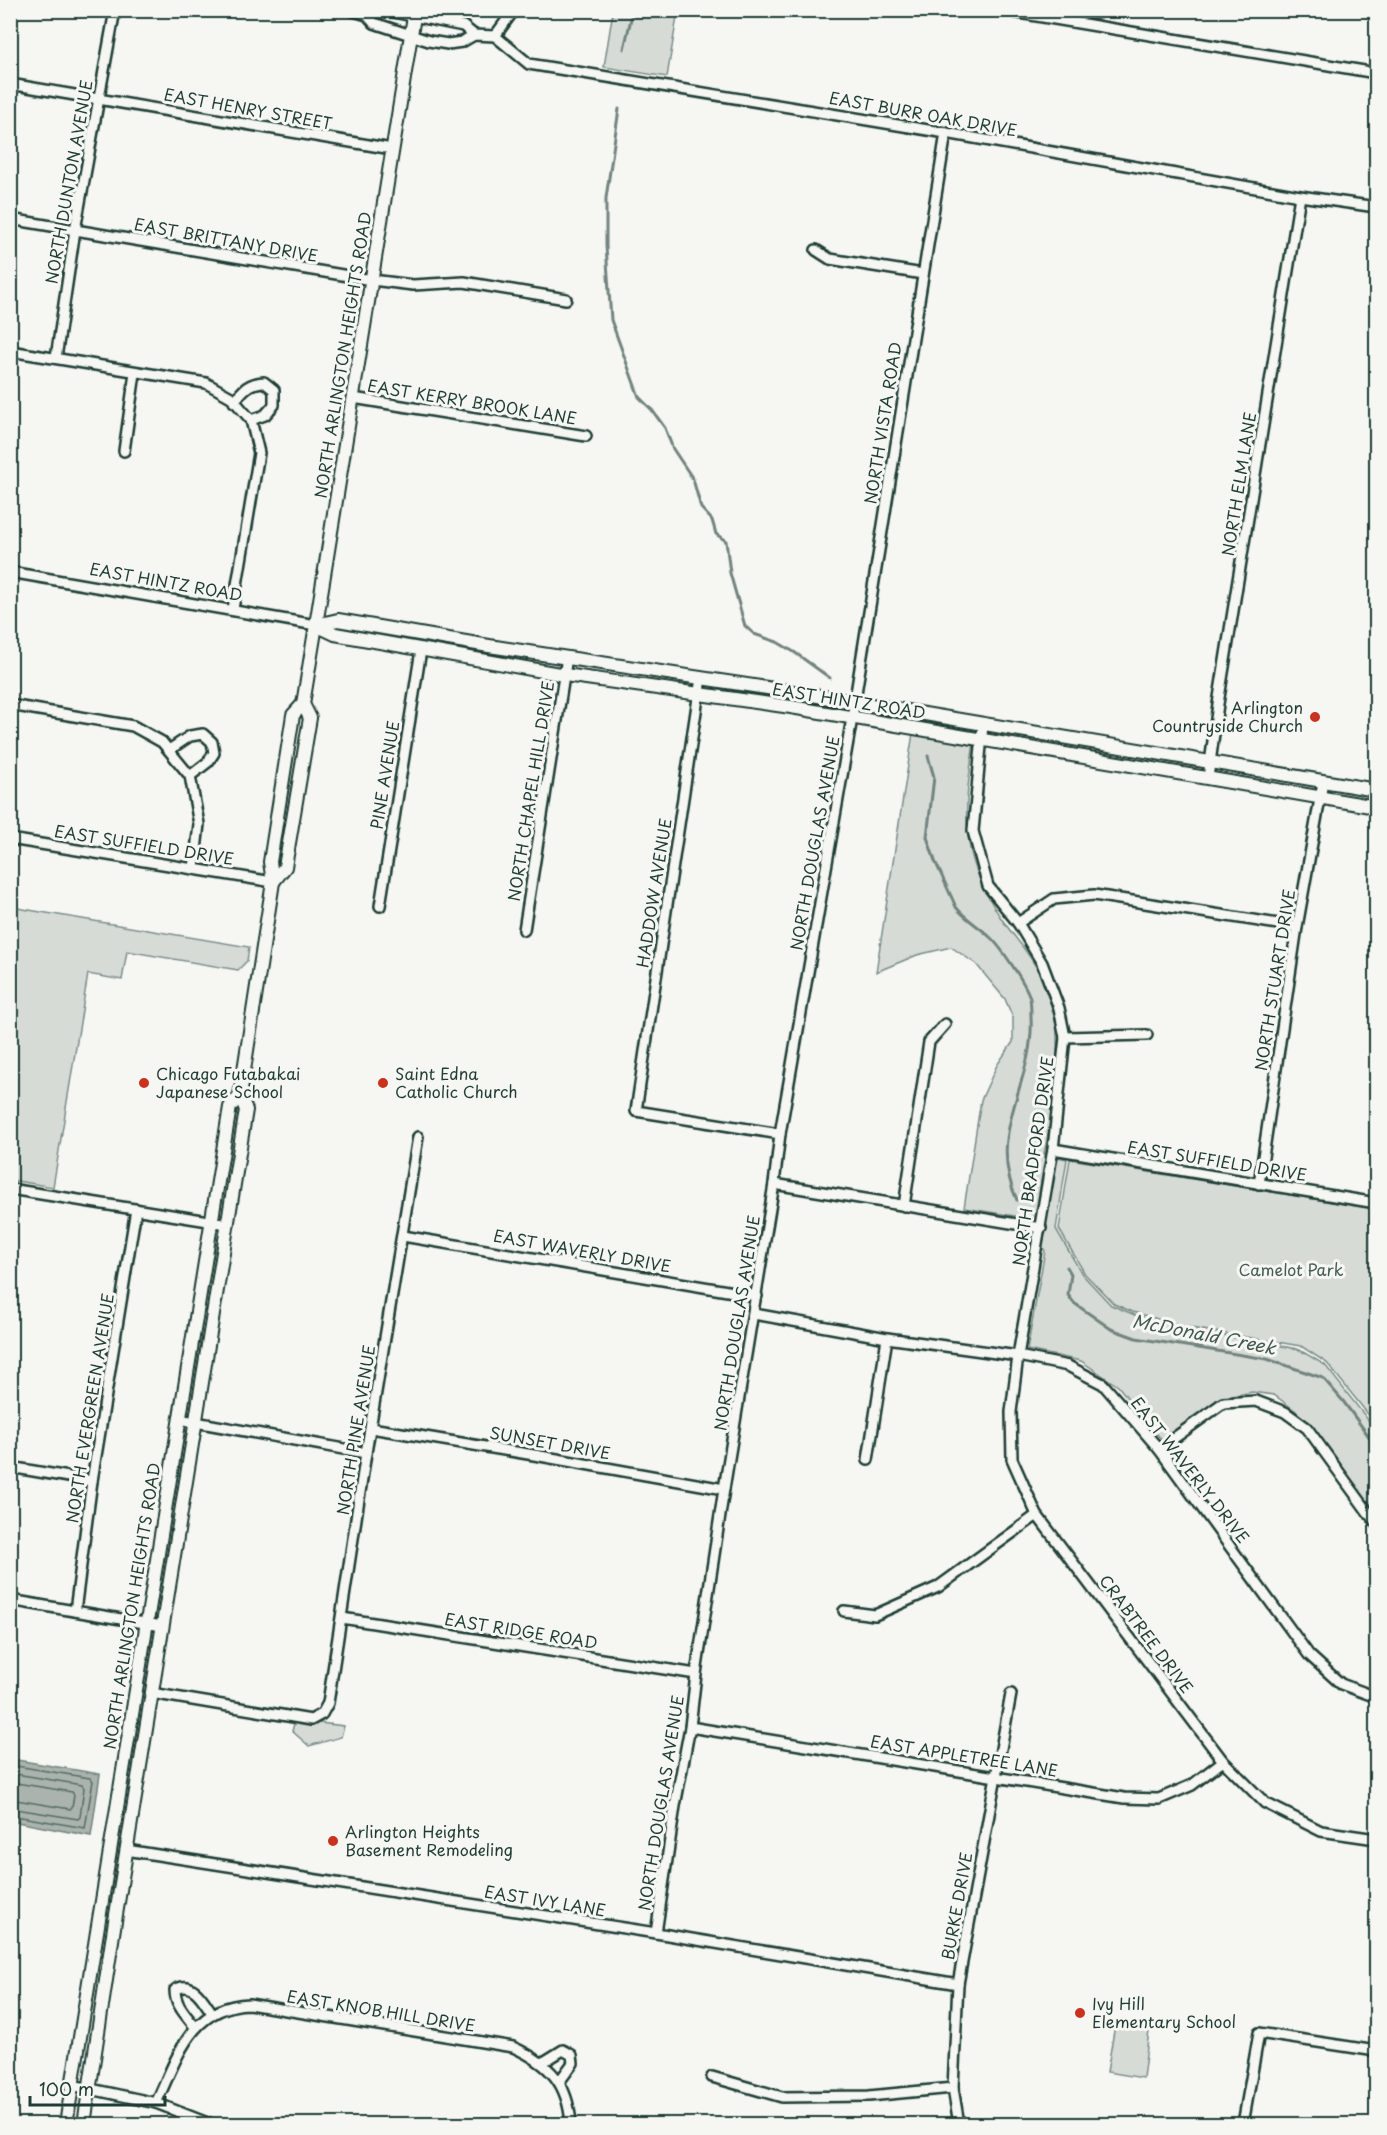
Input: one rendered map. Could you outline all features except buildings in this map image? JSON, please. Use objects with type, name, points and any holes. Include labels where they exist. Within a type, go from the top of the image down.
[{"type":"main road","name":"NORTH ARLINGTON HEIGHTS ROAD","points":[[84,2124],[151,1693],[246,1110],[240,1096],[273,882],[270,862],[293,716],[303,704],[415,13]]},
{"type":"main road","name":"EAST HINTZ ROAD","points":[[316,625],[338,620],[424,636],[701,678],[1377,790]]},
{"type":"main road","name":"EAST HINTZ ROAD","points":[[316,625],[335,634],[565,675],[852,718],[1377,807]]},
{"type":"main road","name":"NORTH ARLINGTON HEIGHTS ROAD","points":[[273,882],[285,867],[289,844],[310,718],[303,704]]},
{"type":"main road","name":"NORTH ARLINGTON HEIGHTS ROAD","points":[[66,2124],[230,1107],[240,1096]]},
{"type":"street","name":"NORTH DUNTON AVENUE","points":[[56,358],[75,230],[115,10]]},
{"type":"street","points":[[350,10],[371,13],[374,23],[411,36],[448,44],[462,42],[474,35],[495,36],[514,10]]},
{"type":"street","points":[[383,10],[415,13],[463,26],[474,35]]},
{"type":"street","points":[[1001,10],[1049,15],[1377,73]]},
{"type":"street","name":"EAST BURR OAK DRIVE","points":[[495,36],[529,64],[946,132],[1300,196],[1377,207]]},
{"type":"street","name":"EAST HENRY STREET","points":[[10,84],[392,149]]},
{"type":"street","name":"NORTH VISTA ROAD","points":[[852,718],[946,132]]},
{"type":"street","name":"NORTH ELM LANE","points":[[1208,778],[1219,693],[1300,196]]},
{"type":"street","name":"EAST BRITTANY DRIVE","points":[[10,219],[372,280],[413,285],[464,282],[566,299]]},
{"type":"street","points":[[816,250],[830,259],[923,274]]},
{"type":"street","points":[[10,351],[206,383],[231,397],[250,420],[259,453],[233,609]]},
{"type":"street","points":[[124,451],[135,373]]},
{"type":"street","points":[[234,402],[251,383],[264,382],[274,390],[274,405],[265,415],[250,420]]},
{"type":"street","name":"EAST KERRY BROOK LANE","points":[[353,398],[586,436]]},
{"type":"street","name":"EAST HINTZ ROAD","points":[[10,572],[316,625]]},
{"type":"street","name":"PINE AVENUE","points":[[380,906],[421,650]]},
{"type":"street","name":"NORTH CHAPEL HILL DRIVE","points":[[524,930],[567,657]]},
{"type":"street","name":"HADDOW AVENUE","points":[[701,678],[636,1112],[780,1134]]},
{"type":"street","points":[[10,705],[133,726],[162,742],[190,776],[199,824],[194,868]]},
{"type":"street","name":"NORTH DOUGLAS AVENUE","points":[[656,1933],[675,1806],[690,1727],[724,1489],[757,1296],[780,1134],[852,718]]},
{"type":"street","name":"NORTH BRADFORD DRIVE","points":[[983,725],[973,831],[988,886],[1018,924],[1042,963],[1059,1008],[1065,1037],[1053,1149],[1018,1356]]},
{"type":"street","points":[[169,750],[190,736],[202,734],[212,742],[214,753],[208,762],[190,776]]},
{"type":"street","name":"NORTH STUART DRIVE","points":[[1259,1184],[1297,927],[1323,782]]},
{"type":"street","name":"EAST SUFFIELD DRIVE","points":[[10,839],[273,882]]},
{"type":"street","points":[[1018,924],[1054,899],[1094,895],[1297,927]]},
{"type":"street","points":[[904,1206],[929,1042],[945,1024]]},
{"type":"street","points":[[1065,1037],[1147,1035]]},
{"type":"street","name":"NORTH PINE AVENUE","points":[[151,1693],[311,1719],[322,1714],[328,1703],[418,1137]]},
{"type":"street","name":"EAST SUFFIELD DRIVE","points":[[1053,1149],[1377,1203]]},
{"type":"street","points":[[774,1184],[1041,1228]]},
{"type":"street","points":[[10,1189],[227,1224]]},
{"type":"street","name":"NORTH EVERGREEN AVENUE","points":[[75,1611],[92,1481],[136,1209]]},
{"type":"street","name":"EAST WAVERLY DRIVE","points":[[403,1236],[757,1296]]},
{"type":"street","name":"EAST WAVERLY DRIVE","points":[[754,1314],[887,1338],[1018,1356],[1068,1366],[1103,1384],[1159,1449],[1310,1655],[1341,1684],[1377,1697]]},
{"type":"street","points":[[868,1460],[887,1338]]},
{"type":"street","name":"CRABTREE DRIVE","points":[[1018,1356],[1011,1412],[1012,1459],[1037,1515],[1223,1761],[1265,1803],[1321,1831],[1377,1839]]},
{"type":"street","points":[[1159,1449],[1223,1403],[1256,1401],[1285,1412],[1307,1428],[1377,1523]]},
{"type":"street","points":[[179,1419],[366,1453]]},
{"type":"street","name":"SUNSET DRIVE","points":[[371,1428],[724,1489]]},
{"type":"street","points":[[10,1467],[92,1481]]},
{"type":"street","points":[[844,1611],[875,1615],[938,1587],[1037,1515]]},
{"type":"street","points":[[10,1600],[162,1626]]},
{"type":"street","name":"EAST RIDGE ROAD","points":[[342,1618],[696,1674]]},
{"type":"street","name":"BURKE DRIVE","points":[[959,2124],[954,2088],[958,1983],[1011,1694]]},
{"type":"street","name":"EAST APPLETREE LANE","points":[[690,1727],[1124,1798],[1159,1799],[1192,1785],[1223,1761]]},
{"type":"street","name":"EAST IVY LANE","points":[[126,1850],[958,1983]]},
{"type":"street","points":[[195,2027],[177,2004],[175,1990],[181,1986],[188,1986],[195,1990],[212,2013]]},
{"type":"street","name":"EAST KNOB HILL DRIVE","points":[[156,2103],[187,2038],[195,2027],[212,2013],[233,2005],[265,2007],[513,2047],[542,2063],[559,2082],[569,2103],[572,2124]]},
{"type":"street","points":[[1243,2124],[1259,2033],[1377,2051]]},
{"type":"street","points":[[542,2063],[563,2050],[572,2055],[573,2063],[559,2082]]},
{"type":"street","points":[[712,2077],[782,2097],[869,2096],[954,2088]]},
{"type":"street","points":[[72,2085],[156,2103],[210,2124]]},
{"type":"green space","points":[[613,11],[678,11],[667,77],[604,67]]},
{"type":"green space","points":[[913,733],[974,743],[967,813],[971,854],[987,895],[1037,968],[1053,1011],[1057,1030],[1057,1065],[1044,1154],[1067,1159],[1056,1229],[1082,1274],[1111,1305],[1135,1315],[1181,1328],[1298,1349],[1325,1365],[1376,1430],[1376,1514],[1320,1436],[1296,1411],[1274,1395],[1252,1392],[1222,1398],[1161,1439],[1118,1386],[1081,1361],[1027,1350],[1045,1251],[1021,1217],[964,1208],[981,1100],[997,1065],[1013,1042],[1013,1018],[1005,999],[976,964],[951,947],[917,955],[876,972]]},
{"type":"green space","points":[[11,907],[249,947],[247,961],[238,970],[127,951],[122,980],[88,974],[53,1187],[11,1180]]},
{"type":"green space","name":"Camelot Park","points":[[1070,1159],[1376,1209],[1376,1424],[1327,1363],[1301,1346],[1185,1327],[1114,1304],[1085,1274],[1059,1229]]},
{"type":"green space","points":[[295,1720],[344,1726],[341,1737],[309,1746],[292,1731]]},
{"type":"green space","points":[[1115,2025],[1149,2031],[1143,2078],[1107,2072]]},
{"type":"water","points":[[11,1759],[100,1774],[91,1836],[11,1821]]},
{"type":"waterway","name":"McDonald Creek","points":[[624,49],[633,10]]},
{"type":"waterway","name":"McDonald Creek","points":[[619,109],[606,198],[606,246],[611,320],[639,397],[665,428],[673,449],[693,479],[701,508],[712,520],[716,534],[726,541],[730,573],[745,626],[754,634],[777,642],[794,652],[830,678]]},
{"type":"waterway","name":"McDonald Creek","points":[[928,756],[934,777],[927,837],[935,861],[956,907],[1000,949],[1030,998],[1030,1041],[1008,1129],[1006,1152],[1009,1175],[1017,1200]]},
{"type":"waterway","name":"McDonald Creek","points":[[1067,1267],[1071,1274],[1068,1295],[1074,1303],[1111,1329],[1136,1338],[1267,1359],[1323,1378],[1376,1446]]},
{"type":"place","name":"Arlington Countryside Church","points":[[1315,717]]},
{"type":"place","name":"Chicago Futabakai Japanese School","points":[[144,1083]]},
{"type":"place","name":"Saint Edna Catholic Church","points":[[383,1083]]},
{"type":"place","name":"Arlington Heights Basement Remodeling","points":[[333,1841]]},
{"type":"place","name":"Ivy Hill Elementary School","points":[[1080,2013]]}]
